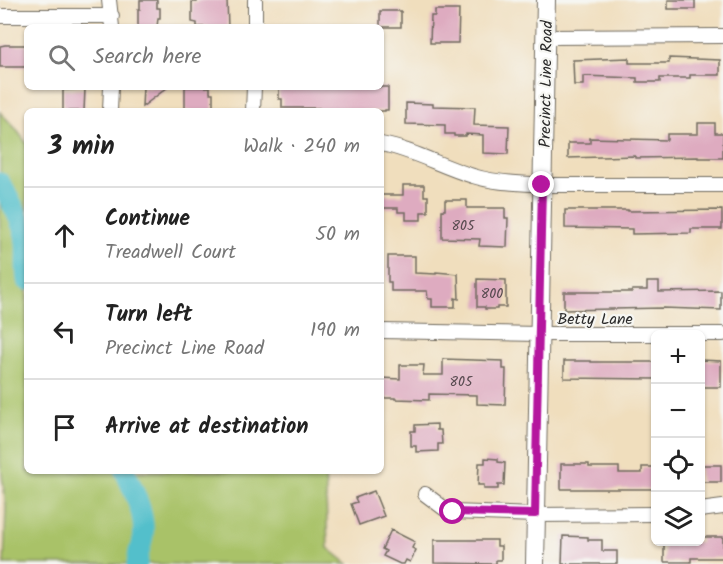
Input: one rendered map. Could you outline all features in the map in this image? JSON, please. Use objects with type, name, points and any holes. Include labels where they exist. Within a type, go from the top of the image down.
[{"type":"main road","name":"Precinct Line Road","points":[[535,564],[546,0]]},
{"type":"street","points":[[0,16],[111,22],[110,0]]},
{"type":"street","points":[[255,0],[255,24]]},
{"type":"street","points":[[546,37],[723,36]]},
{"type":"street","points":[[110,108],[111,90]]},
{"type":"street","points":[[253,108],[254,90]]},
{"type":"street","points":[[384,145],[407,150],[474,177],[514,183],[723,185]]},
{"type":"street","name":"Betty Lane","points":[[384,331],[723,334]]},
{"type":"street","points":[[426,494],[445,509],[453,512],[651,514]]},
{"type":"street","points":[[705,509],[723,507]]},
{"type":"green space","points":[[0,112],[24,140],[24,474],[325,474],[328,548],[348,564],[4,564],[6,506],[0,461]]},
{"type":"building","points":[[140,0],[157,0],[157,8],[160,8],[157,24],[138,24],[138,9],[140,9]]},
{"type":"building","points":[[197,0],[227,0],[228,24],[192,22],[192,2],[197,2]]},
{"type":"building","points":[[668,0],[695,0],[695,9],[668,9]]},
{"type":"building","points":[[435,10],[459,10],[458,43],[430,43],[431,16],[435,16]]},
{"type":"building","points":[[380,11],[401,11],[401,27],[384,27],[384,24],[380,24]]},
{"type":"building","points":[[24,45],[24,67],[0,67],[0,46]]},
{"type":"building","points":[[629,58],[629,63],[669,63],[669,58],[720,60],[720,75],[660,78],[660,82],[637,82],[637,78],[583,76],[583,85],[574,85],[573,60]]},
{"type":"building","points":[[384,87],[388,87],[388,110],[385,111],[384,108],[282,108],[282,99],[279,99],[279,90],[384,90]]},
{"type":"building","points":[[63,90],[85,90],[84,108],[63,108]]},
{"type":"building","points":[[143,90],[164,90],[142,107]]},
{"type":"building","points":[[185,90],[210,90],[210,93],[213,93],[213,108],[185,108]]},
{"type":"building","points":[[406,103],[475,107],[474,125],[509,126],[508,154],[483,153],[483,135],[454,136],[454,134],[445,134],[445,125],[406,124]]},
{"type":"building","points":[[698,123],[715,123],[715,133],[723,133],[723,158],[635,158],[635,156],[568,158],[568,143],[590,143],[590,138],[667,140],[667,134],[698,134]]},
{"type":"building","points":[[403,185],[424,185],[424,196],[428,196],[428,212],[421,212],[421,220],[406,220],[406,212],[398,212],[398,208],[384,208],[384,195],[403,195]]},
{"type":"building","points":[[445,200],[467,200],[467,208],[505,208],[505,218],[508,218],[507,247],[479,246],[480,239],[442,238],[442,210],[445,210]]},
{"type":"building","points":[[565,210],[722,210],[722,229],[691,229],[691,233],[632,234],[632,229],[565,228]]},
{"type":"building","points":[[388,256],[415,256],[415,273],[458,274],[459,299],[455,298],[455,307],[432,307],[432,299],[428,299],[427,291],[391,291],[391,282],[388,282]]},
{"type":"building","points":[[477,279],[506,280],[506,307],[485,309],[485,307],[477,307]]},
{"type":"building","points":[[647,282],[659,282],[659,292],[721,291],[721,310],[663,308],[564,310],[564,292],[632,292],[632,290],[647,290]]},
{"type":"building","points":[[443,359],[503,361],[503,369],[506,369],[505,405],[477,404],[477,395],[429,394],[429,400],[384,398],[384,378],[400,379],[400,365],[424,365],[423,375],[443,375]]},
{"type":"building","points":[[705,360],[721,361],[721,387],[705,387]]},
{"type":"building","points":[[564,361],[651,362],[651,379],[564,378]]},
{"type":"building","points":[[437,424],[437,430],[441,430],[442,444],[438,444],[438,451],[416,452],[416,446],[411,446],[411,431],[415,431],[415,425]]},
{"type":"building","points":[[485,458],[498,459],[498,462],[505,463],[504,485],[498,485],[498,489],[484,489],[484,485],[478,485],[479,463],[485,463]]},
{"type":"building","points":[[561,464],[619,467],[619,473],[642,473],[642,467],[651,467],[651,489],[561,489]]},
{"type":"building","points":[[705,465],[721,465],[721,482],[705,482]]},
{"type":"building","points":[[374,491],[384,516],[359,525],[351,504],[357,502],[355,498]]},
{"type":"building","points":[[391,530],[415,542],[412,548],[416,550],[410,562],[406,560],[404,564],[400,564],[383,556],[386,551],[382,549]]},
{"type":"building","points":[[563,536],[602,540],[602,551],[617,551],[617,564],[562,564]]},
{"type":"building","points":[[705,537],[723,537],[723,558],[691,558],[691,562],[664,562],[664,546],[705,546]]},
{"type":"building","points":[[434,540],[497,540],[497,546],[501,546],[501,560],[496,560],[496,564],[434,563]]},
{"type":"waterway","points":[[0,183],[24,232]]},
{"type":"waterway","points":[[126,474],[143,519],[143,536],[137,564]]},
{"type":"route","points":[[453,512],[535,514],[542,185]]}]
